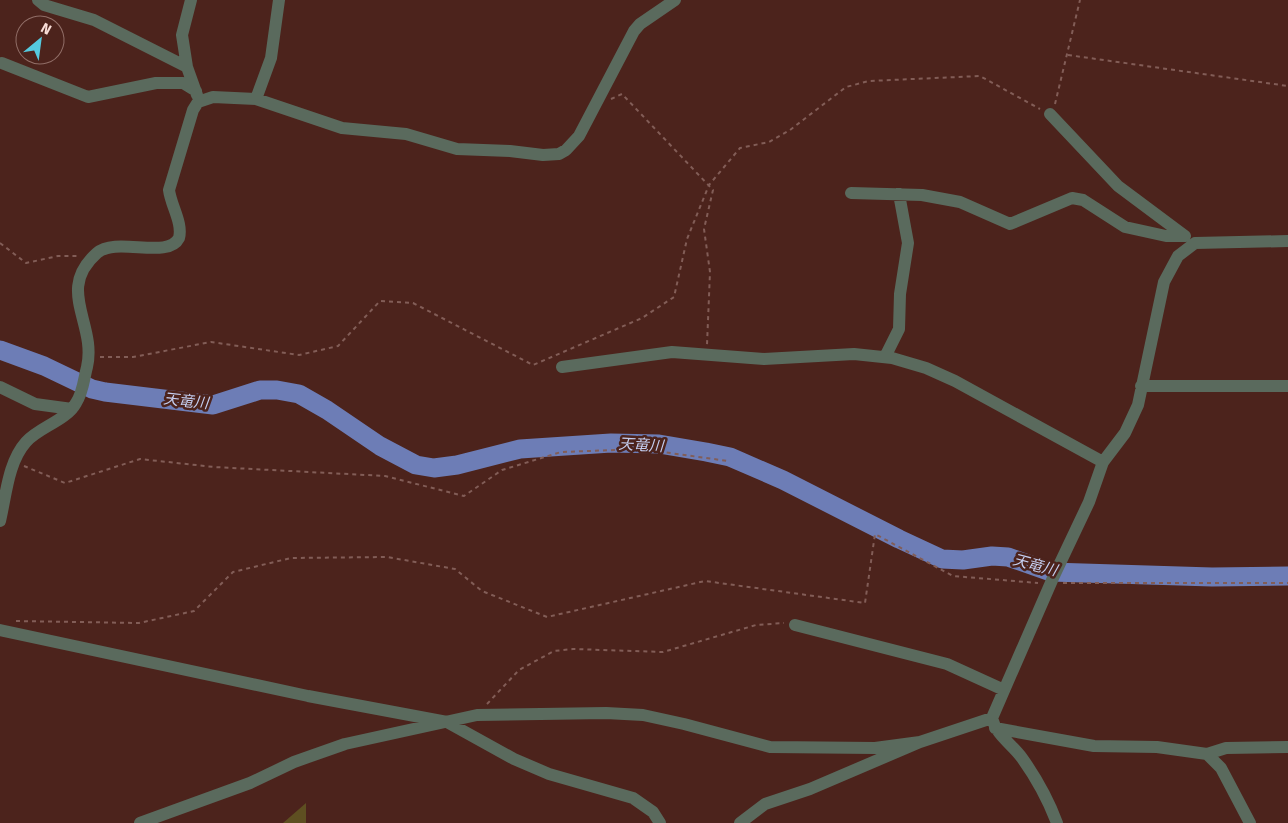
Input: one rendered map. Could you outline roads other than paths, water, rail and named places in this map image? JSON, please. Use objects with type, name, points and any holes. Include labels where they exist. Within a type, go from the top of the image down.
[{"type":"street","points":[[38,0],[44,5],[94,20],[187,67]]},
{"type":"street","points":[[0,521],[14,462],[20,450],[32,436],[72,409],[80,396],[88,360],[88,337],[76,291],[78,280],[94,256],[111,246],[152,248],[178,242],[180,226],[170,202],[169,190],[197,96],[187,67],[182,35],[191,0]]},
{"type":"street","points":[[256,99],[271,58],[279,0]]},
{"type":"street","points":[[2,63],[88,97],[156,83],[183,83],[197,96],[256,99],[342,128],[406,134],[457,149],[510,151],[543,155],[559,154],[566,150],[580,136],[634,31],[675,0]]},
{"type":"street","points":[[1050,114],[1118,186],[1190,239]]},
{"type":"street","points":[[851,193],[922,195],[960,202],[1010,224],[1072,198],[1083,200],[1125,227],[1166,236],[1190,239],[1288,241]]},
{"type":"street","points":[[885,357],[900,329],[900,294],[908,243],[899,194]]},
{"type":"street","points":[[994,723],[1004,690],[1051,581],[1090,502],[1103,462],[1125,433],[1138,405],[1164,282],[1190,239]]},
{"type":"street","points":[[562,366],[672,352],[708,356],[789,358],[854,354],[885,357],[926,368],[955,381],[1103,462]]},
{"type":"street","points":[[1142,386],[1288,386]]},
{"type":"street","points":[[0,388],[35,404],[72,409]]},
{"type":"street","points":[[4,625],[308,696],[447,722],[514,758],[549,774],[633,798],[653,812],[660,823]]},
{"type":"street","points":[[795,625],[947,664],[1004,690]]},
{"type":"street","points":[[140,823],[250,783],[294,762],[345,744],[477,715],[606,713],[643,716],[684,724],[770,747],[875,748],[920,742],[994,723],[1094,746],[1157,747],[1207,754],[1226,748],[1288,746]]},
{"type":"street","points":[[994,723],[1020,756],[1047,796],[1057,823]]},
{"type":"street","points":[[740,823],[765,804],[810,789],[920,742]]},
{"type":"street","points":[[1207,754],[1221,768],[1250,823]]},
{"type":"waterway","name":"天竜川","points":[[0,350],[44,366],[92,389],[105,392],[213,405],[260,390],[277,390],[299,394],[327,410],[380,446],[416,465],[434,468],[457,465],[520,449],[611,443],[659,444],[730,457],[783,480],[942,559],[963,560],[992,556],[1008,557],[1051,572],[1212,577],[1288,576]]}]
